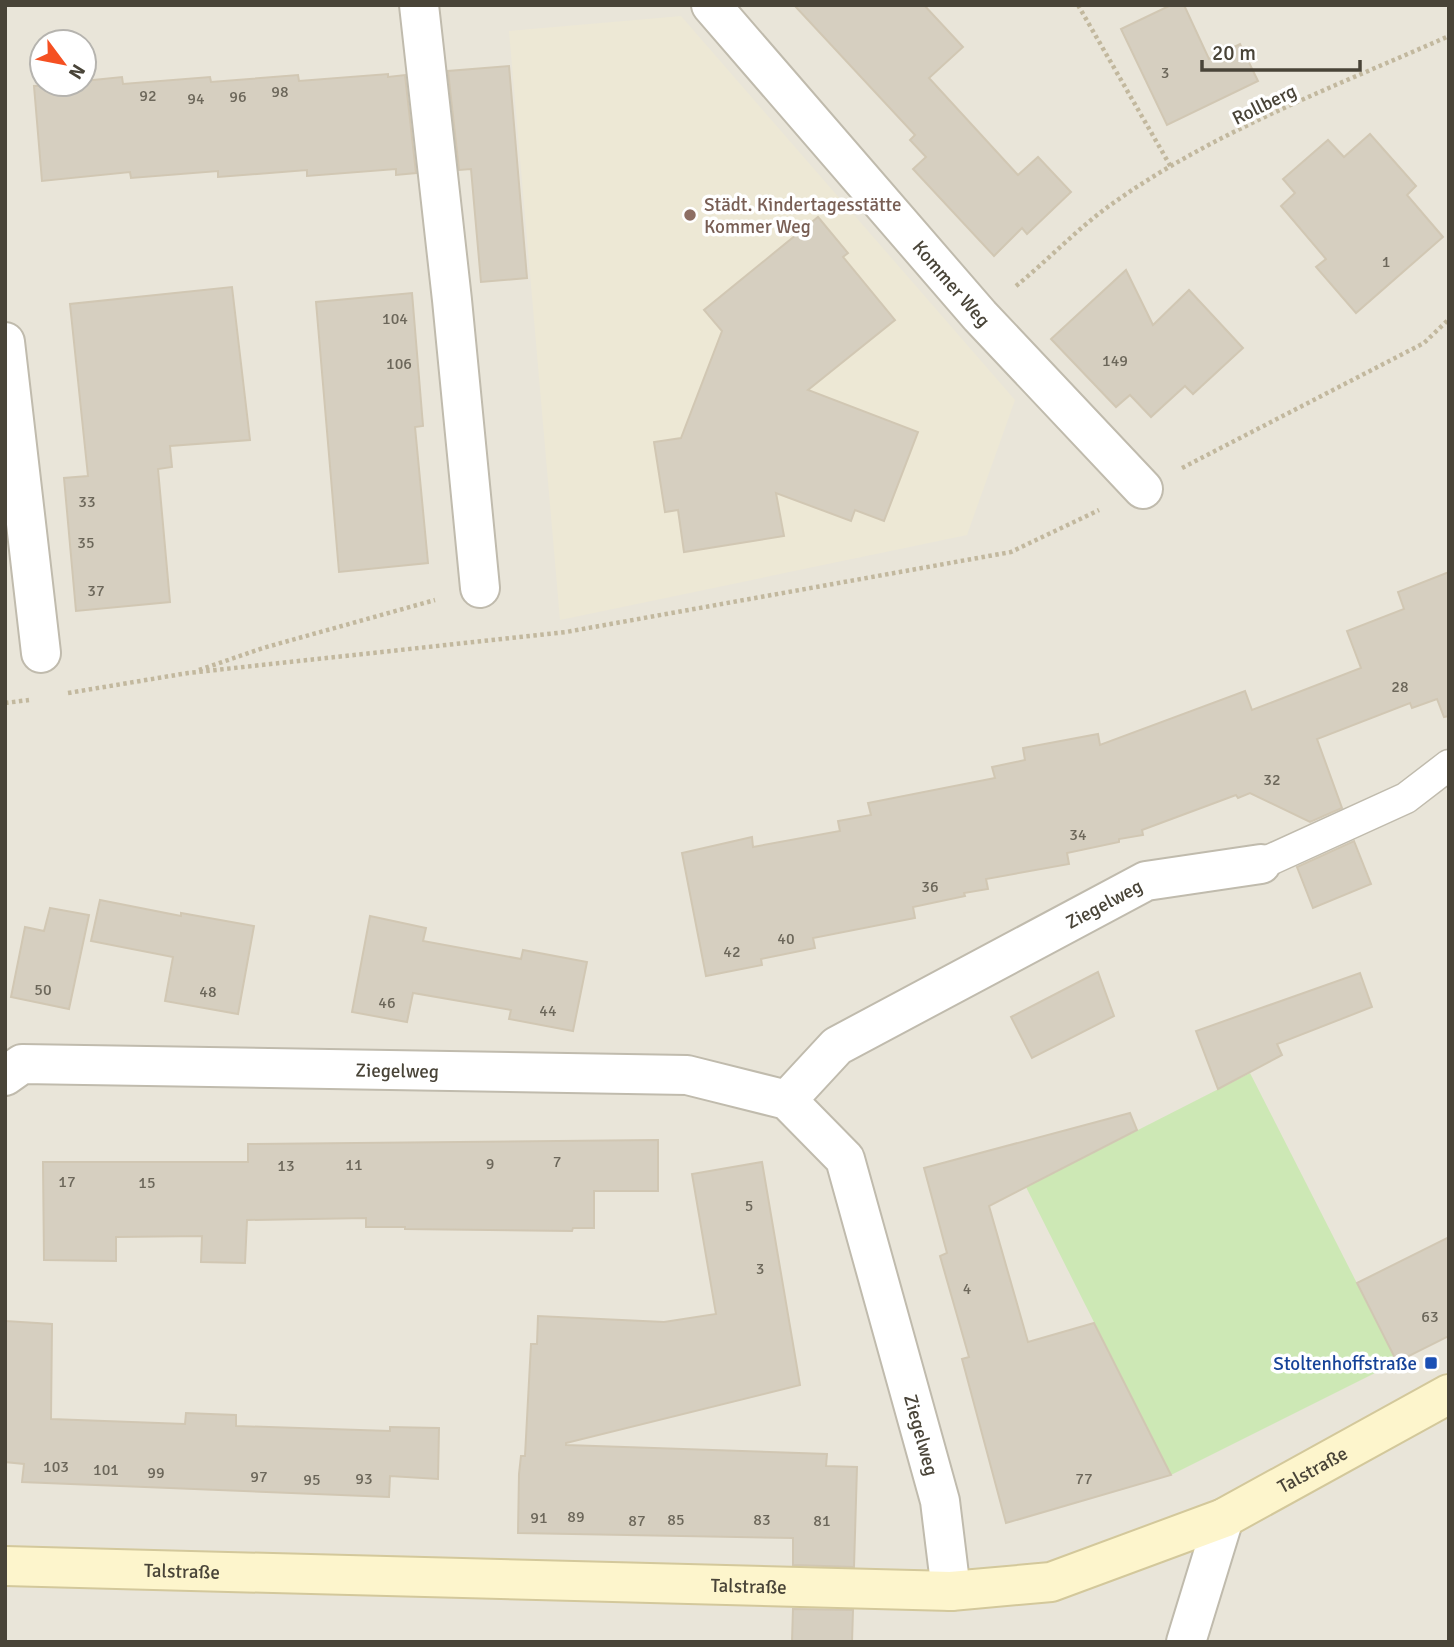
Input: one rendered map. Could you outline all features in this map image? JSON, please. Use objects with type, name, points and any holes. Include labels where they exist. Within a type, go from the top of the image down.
[{"type":"street","points":[[419,5],[451,287],[480,588]]},
{"type":"street","name":"Kommer Weg","points":[[711,5],[980,316],[1143,489]]},
{"type":"street","points":[[5,342],[41,653]]},
{"type":"street","name":"Ziegelweg","points":[[787,1100],[836,1046],[1146,881],[1261,864]]},
{"type":"street","name":"Ziegelweg","points":[[5,1076],[22,1064],[687,1075],[787,1100],[845,1158],[940,1500],[951,1591]]},
{"type":"street","name":"Talstraße","points":[[5,1566],[951,1591],[1051,1581],[1224,1518],[1449,1394]]},
{"type":"street","points":[[1186,1642],[1224,1518]]},
{"type":"lane","name":"Ziegelweg","points":[[1261,864],[1406,798],[1449,765]]},
{"type":"path","points":[[1078,5],[1171,167]]},
{"type":"path","name":"Rollberg","points":[[980,316],[1108,207],[1171,167],[1294,103],[1449,36]]},
{"type":"path","points":[[58,695],[188,673],[566,632],[1011,552],[1143,489],[1424,343],[1449,319]]},
{"type":"path","points":[[188,673],[263,648],[480,588]]},
{"type":"path","points":[[5,703],[31,699]]},
{"type":"shaded area","points":[[5,5],[1449,5],[1449,1642],[5,1642]]},
{"type":"shaded area","name":"Städt. Kindertagesstätte Kommer Weg","points":[[681,16],[1015,400],[967,535],[560,620],[509,31]]},
{"type":"green space","points":[[1250,1073],[1397,1362],[1171,1475],[1026,1187]]},
{"type":"building","points":[[794,5],[924,5],[963,47],[929,78],[1018,175],[1038,157],[1071,192],[1027,234],[1022,228],[994,256],[913,169],[926,157],[910,140],[915,135]]},
{"type":"building","points":[[1171,5],[1184,5],[1209,59],[1240,44],[1258,81],[1167,125],[1121,29]]},
{"type":"building","points":[[509,66],[527,278],[481,282],[471,169],[459,170],[448,71]]},
{"type":"building","points":[[298,75],[299,81],[405,75],[416,173],[396,175],[396,169],[307,176],[307,170],[218,177],[218,171],[131,178],[130,172],[42,181],[35,98],[98,98],[98,80],[122,77],[123,84],[210,77],[211,82]]},
{"type":"building","points":[[1370,134],[1416,186],[1407,195],[1443,237],[1356,313],[1316,267],[1326,259],[1281,206],[1295,193],[1283,179],[1328,140],[1344,157]]},
{"type":"building","points":[[818,217],[848,253],[843,257],[895,320],[808,390],[918,432],[884,521],[855,510],[851,521],[776,493],[784,536],[684,552],[678,510],[665,512],[654,442],[681,438],[722,331],[704,310]]},
{"type":"building","points":[[1126,270],[1153,325],[1189,290],[1243,348],[1193,394],[1185,386],[1151,417],[1130,395],[1116,407],[1051,339]]},
{"type":"building","points":[[232,287],[250,440],[170,446],[172,467],[158,469],[170,602],[76,611],[64,478],[88,476],[70,304]]},
{"type":"building","points":[[412,293],[423,426],[415,427],[428,563],[339,572],[316,302]]},
{"type":"building","points":[[1449,572],[1449,716],[1444,717],[1437,699],[1412,708],[1410,703],[1317,739],[1342,808],[1310,822],[1250,793],[1238,798],[1236,795],[1142,830],[1143,835],[1067,853],[1069,864],[986,879],[988,889],[913,907],[915,918],[813,938],[815,948],[761,959],[762,965],[706,976],[682,853],[752,837],[753,847],[840,831],[838,821],[871,815],[868,803],[995,778],[992,767],[1025,760],[1023,748],[1098,734],[1100,745],[1245,691],[1252,710],[1361,668],[1347,631],[1404,609],[1398,592]]},
{"type":"building","points":[[1354,841],[1371,884],[1313,908],[1297,867]]},
{"type":"building","points":[[100,900],[181,916],[181,913],[254,926],[238,1014],[165,1001],[173,957],[91,941]]},
{"type":"building","points":[[50,908],[89,915],[69,1009],[11,997],[25,927],[44,931]]},
{"type":"building","points":[[370,916],[426,928],[423,941],[521,959],[523,950],[587,962],[573,1031],[509,1019],[511,1010],[413,993],[407,1022],[352,1012]]},
{"type":"building","points":[[1098,972],[1114,1016],[1032,1058],[1011,1017]]},
{"type":"building","points":[[1360,973],[1372,1007],[1277,1044],[1282,1055],[1218,1089],[1196,1031]]},
{"type":"building","points":[[1130,1113],[1137,1130],[989,1206],[1028,1342],[1094,1323],[1171,1475],[1006,1523],[962,1359],[969,1357],[940,1256],[947,1253],[924,1168]]},
{"type":"building","points":[[658,1140],[658,1191],[594,1191],[594,1228],[573,1228],[572,1231],[405,1229],[366,1227],[366,1218],[247,1220],[245,1263],[201,1262],[202,1236],[116,1237],[116,1261],[44,1260],[43,1162],[248,1162],[248,1144]]},
{"type":"building","points":[[762,1162],[800,1385],[566,1445],[827,1454],[826,1466],[857,1467],[854,1567],[793,1565],[793,1538],[518,1533],[519,1474],[521,1456],[525,1456],[531,1344],[537,1344],[538,1316],[664,1322],[716,1314],[692,1174]]},
{"type":"building","points":[[1449,1237],[1449,1336],[1397,1362],[1357,1283]]},
{"type":"building","points":[[5,1321],[52,1324],[51,1419],[185,1424],[186,1413],[236,1415],[236,1426],[390,1431],[390,1427],[439,1428],[438,1479],[390,1476],[389,1497],[22,1482],[24,1464],[5,1462]]},
{"type":"building","points":[[793,1609],[853,1610],[852,1642],[792,1642]]},
{"type":"place","name":"Städt. Kindertagesstätte Kommer Weg","points":[[690,215]]},
{"type":"place","name":"Stoltenhoffstraße","points":[[1431,1363]]}]
